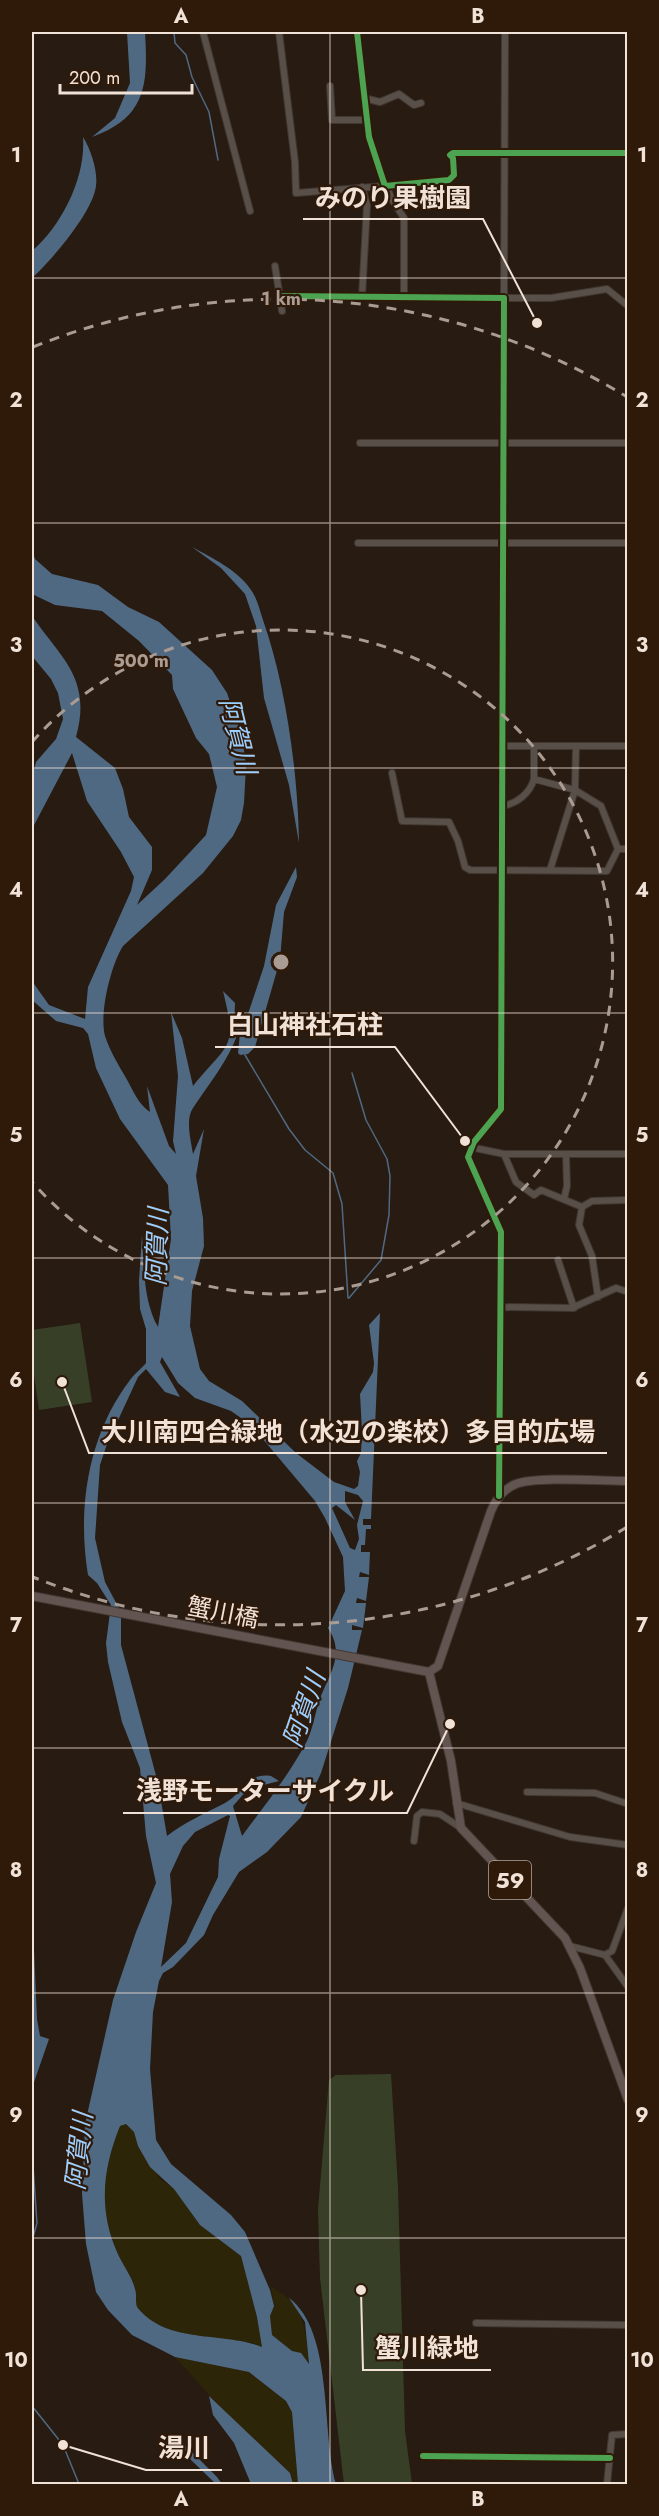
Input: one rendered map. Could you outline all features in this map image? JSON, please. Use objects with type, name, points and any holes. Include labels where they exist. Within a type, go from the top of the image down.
[{"type":"main road","points":[[461,1828],[451,1761],[429,1672],[438,1666],[491,1511],[499,1496],[515,1484],[627,1481]]},
{"type":"main road","name":"蟹川橋","points":[[32,1596],[429,1672]]},
{"type":"main road","name":"59","points":[[461,1828],[556,1927],[570,1946],[625,2085],[627,2100]]},
{"type":"street","points":[[203,32],[250,211]]},
{"type":"street","points":[[279,32],[295,162],[294,190],[298,194],[452,178],[453,158],[450,155],[453,153],[627,153]]},
{"type":"street","points":[[357,32],[366,120],[386,186],[404,218],[404,297]]},
{"type":"street","points":[[499,1496],[502,1480],[500,1225],[469,1160],[470,1147],[501,1109],[505,32]]},
{"type":"street","points":[[330,86],[332,120],[366,120]]},
{"type":"street","points":[[364,98],[380,102],[399,94],[414,105],[421,103]]},
{"type":"street","points":[[362,187],[367,206],[362,297]]},
{"type":"street","points":[[275,266],[282,311]]},
{"type":"street","points":[[281,296],[551,298],[607,289],[627,306]]},
{"type":"street","points":[[360,443],[627,443]]},
{"type":"street","points":[[358,543],[627,543]]},
{"type":"street","points":[[502,746],[627,746]]},
{"type":"street","points":[[502,806],[518,800],[527,792],[534,779],[534,746]]},
{"type":"street","points":[[550,870],[575,790],[576,746]]},
{"type":"street","points":[[392,773],[402,821],[447,821],[458,841],[466,868],[607,870],[618,849],[602,806],[575,790],[534,779]]},
{"type":"street","points":[[618,849],[627,849]]},
{"type":"street","points":[[470,1147],[504,1154],[627,1155]]},
{"type":"street","points":[[504,1154],[519,1186],[534,1195],[541,1190],[582,1207]]},
{"type":"street","points":[[564,1199],[567,1186],[566,1155]]},
{"type":"street","points":[[598,1297],[591,1256],[579,1225],[582,1207],[592,1201],[627,1200]]},
{"type":"street","points":[[558,1260],[574,1308]]},
{"type":"street","points":[[501,1307],[574,1308],[616,1288],[627,1292]]},
{"type":"street","points":[[527,1792],[595,1793],[627,1804]]},
{"type":"street","points":[[456,1803],[570,1837],[627,1844]]},
{"type":"street","points":[[414,1840],[417,1816],[422,1812],[440,1814],[461,1828]]},
{"type":"street","points":[[604,1955],[612,1951],[627,1908]]},
{"type":"street","points":[[570,1946],[604,1955],[627,1987]]},
{"type":"street","points":[[476,2323],[627,2325]]},
{"type":"street","points":[[607,2484],[612,2434],[627,2433]]},
{"type":"street","points":[[423,2456],[610,2458]]},
{"type":"green space","points":[[80,1323],[92,1402],[39,1410],[32,1361],[32,1330]]},
{"type":"green space","points":[[391,2074],[398,2188],[405,2431],[412,2484],[344,2484],[320,2278],[318,2209],[329,2080],[336,2075]]},
{"type":"sand","points":[[126,2124],[134,2132],[138,2146],[161,2180],[174,2189],[200,2225],[241,2256],[263,2348],[253,2343],[175,2331],[148,2318],[137,2307],[134,2284],[119,2257],[111,2236],[105,2204],[110,2157],[120,2126]]},
{"type":"sand","points":[[271,2287],[283,2294],[298,2310],[305,2331],[309,2366],[301,2354],[292,2351],[272,2335],[270,2316],[274,2306]]},
{"type":"sand","points":[[175,2357],[249,2372],[286,2401],[292,2412],[298,2484],[293,2484],[290,2473],[228,2416]]},
{"type":"water","points":[[127,32],[145,32],[146,68],[140,97],[134,109],[124,119],[110,129],[92,137],[115,118],[130,83]]},
{"type":"water","points":[[83,137],[95,167],[96,186],[93,197],[70,235],[32,278],[32,251],[53,228],[76,184],[81,168]]},
{"type":"water","points":[[192,547],[239,576],[251,590],[258,605],[278,673],[289,730],[296,788],[299,843],[289,785],[264,698],[256,626],[245,594],[221,568]]},
{"type":"water","name":"阿賀川","points":[[32,550],[35,559],[52,574],[98,585],[128,607],[159,622],[212,670],[227,693],[242,736],[246,766],[244,803],[241,820],[233,836],[203,873],[123,946],[110,977],[105,1002],[105,1036],[112,1052],[136,1096],[150,1112],[147,1086],[169,1146],[176,1154],[173,1141],[178,1076],[171,1012],[182,1038],[193,1086],[227,1044],[230,1025],[223,991],[235,1003],[234,1028],[245,1023],[264,966],[276,905],[296,867],[297,877],[284,912],[280,960],[255,1047],[248,1054],[240,1055],[238,1053],[240,1033],[238,1033],[224,1063],[193,1108],[189,1118],[193,1154],[204,1129],[196,1176],[203,1218],[204,1246],[192,1291],[190,1326],[200,1369],[209,1381],[242,1401],[296,1453],[334,1482],[354,1489],[358,1486],[360,1472],[357,1461],[361,1453],[362,1431],[360,1394],[373,1372],[374,1363],[369,1325],[380,1313],[371,1519],[363,1519],[363,1525],[371,1525],[371,1529],[366,1529],[365,1545],[361,1545],[361,1552],[370,1552],[369,1575],[360,1572],[359,1577],[369,1577],[366,1601],[357,1598],[356,1603],[366,1603],[363,1628],[352,1625],[352,1630],[362,1630],[348,1688],[321,1773],[301,1817],[267,1852],[239,1872],[213,1915],[204,1935],[173,1967],[163,1973],[159,1981],[153,2012],[150,2069],[156,2140],[171,2164],[231,2215],[245,2232],[270,2290],[274,2306],[270,2316],[272,2335],[292,2351],[301,2353],[309,2364],[305,2322],[289,2298],[303,2314],[313,2334],[324,2384],[336,2484],[298,2484],[292,2412],[286,2401],[249,2372],[175,2357],[132,2335],[108,2310],[96,2292],[86,2244],[82,2194],[85,2124],[113,2000],[136,1932],[156,1883],[146,1836],[140,1768],[122,1722],[108,1662],[106,1643],[111,1605],[97,1583],[88,1575],[85,1550],[85,1498],[95,1448],[104,1424],[130,1380],[146,1363],[146,1329],[140,1309],[139,1281],[142,1235],[149,1306],[158,1327],[171,1239],[168,1185],[120,1119],[96,1068],[88,1034],[83,1028],[56,1021],[32,1000],[32,981],[49,1005],[85,1019],[88,987],[131,891],[134,877],[121,852],[87,801],[72,753],[32,829],[32,778],[36,762],[56,739],[63,719],[58,693],[51,679],[32,656],[32,616],[63,658],[77,685],[80,717],[76,737],[115,768],[123,789],[129,817],[152,847],[152,870],[137,905],[206,835],[217,787],[209,754],[196,738],[173,689],[172,675],[139,641],[102,611],[55,605],[32,594]],"holes":[[[162,1357],[178,1383],[195,1398],[231,1411],[251,1425],[315,1501],[343,1557],[345,1591],[328,1628],[336,1647],[336,1656],[309,1736],[285,1778],[242,1836],[233,1806],[248,1789],[279,1781],[271,1776],[256,1777],[250,1780],[231,1799],[167,1836],[158,1783],[121,1645],[121,1612],[105,1582],[95,1538],[100,1465],[107,1444],[138,1377],[146,1369],[165,1392],[180,1397],[160,1362]],[[345,1491],[358,1495],[363,1501],[357,1525],[359,1539],[355,1550],[350,1548],[332,1508],[336,1505],[355,1520],[345,1502]],[[230,1816],[219,1859],[218,1877],[186,1943],[161,1967],[172,1902],[170,1874],[183,1846],[195,1832]],[[126,2124],[134,2132],[138,2146],[150,2167],[174,2189],[200,2225],[241,2256],[257,2317],[262,2347],[230,2339],[179,2332],[149,2319],[137,2307],[134,2284],[119,2257],[111,2236],[105,2204],[110,2157],[120,2126]]]},
{"type":"water","points":[[32,1903],[37,2019],[40,2036],[49,2039],[32,2088]]},
{"type":"water","points":[[209,2396],[290,2473],[293,2484],[251,2484],[234,2443],[213,2415]]},
{"type":"water","points":[[176,2436],[222,2484],[216,2484],[191,2460]]},
{"type":"waterway","points":[[174,32],[175,43],[186,55],[192,77],[209,112],[218,160]]},
{"type":"waterway","points":[[245,1055],[289,1129],[305,1150],[333,1173],[342,1204],[348,1298]]},
{"type":"waterway","points":[[349,1298],[381,1260],[389,1215],[390,1176],[387,1159],[366,1120],[352,1073]]},
{"type":"waterway","points":[[32,2152],[37,2223],[32,2241]]},
{"type":"waterway","points":[[32,2406],[63,2445],[79,2484]]},
{"type":"cycle path","points":[[357,32],[369,137],[385,186],[449,180],[454,175],[453,158],[450,155],[453,153],[628,153]]},
{"type":"cycle path","points":[[281,296],[504,298],[501,1109],[474,1142],[468,1157],[501,1232],[499,1496]]},
{"type":"cycle path","points":[[423,2456],[610,2458]]},
{"type":"place","name":"みのり果樹園","points":[[537,323]]},
{"type":"place","name":"白山神社石柱","points":[[465,1141]]},
{"type":"place","name":"大川南四合緑地（水辺の楽校）多目的広場","points":[[62,1382]]},
{"type":"place","name":"浅野モーターサイクル","points":[[450,1724]]},
{"type":"place","name":"蟹川緑地","points":[[361,2290]]},
{"type":"place","name":"湯川","points":[[63,2445]]}]
